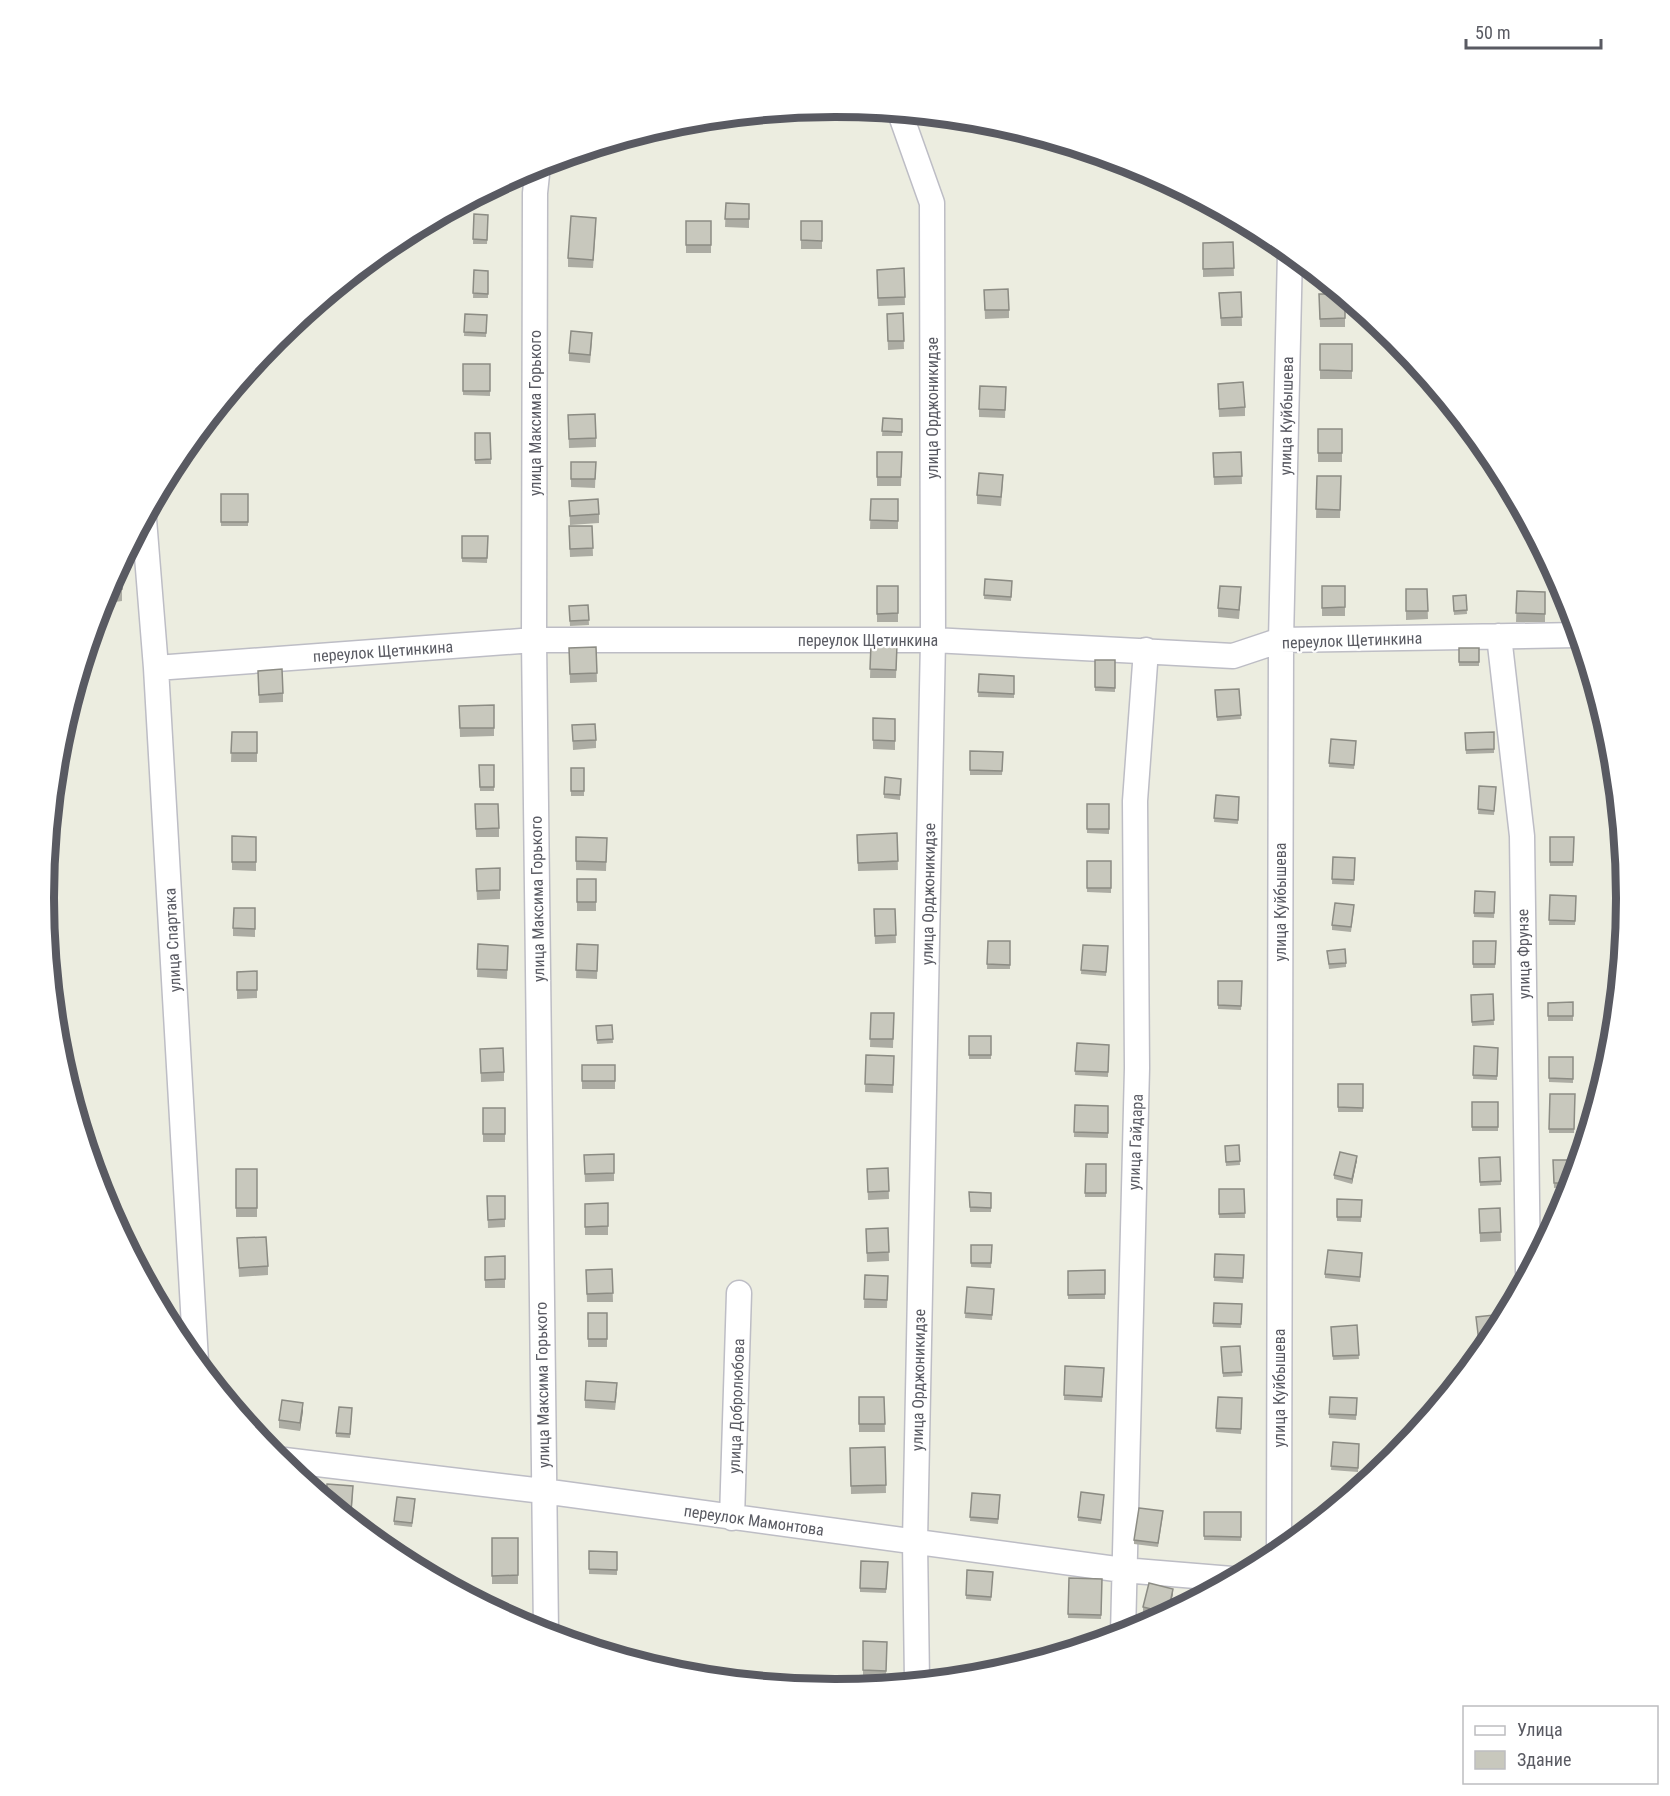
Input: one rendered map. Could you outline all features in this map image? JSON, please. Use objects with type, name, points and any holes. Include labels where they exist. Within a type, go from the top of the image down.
[{"type":"street","name":"улица Орджоникидзе","points":[[903,121],[932,204],[933,640],[915,1542],[917,1674]]},
{"type":"street","name":"улица Максима Горького","points":[[537,176],[534,640],[546,1624]]},
{"type":"street","name":"улица Куйбышева","points":[[1279,1540],[1281,640],[1290,264]]},
{"type":"street","name":"улица Спартака","points":[[145,534],[156,668],[195,1345]]},
{"type":"street","name":"переулок Щетинкина","points":[[156,668],[534,640],[933,640],[1233,656],[1281,640],[1571,635]]},
{"type":"street","name":"улица Фрунзе","points":[[1499,636],[1521,836],[1528,1257]]},
{"type":"street","name":"улица Гайдара","points":[[1123,1624],[1137,1068],[1135,801],[1146,650]]},
{"type":"street","name":"улица Добролюбова","points":[[732,1518],[739,1293]]},
{"type":"street","name":"переулок Мамонтова","points":[[295,1461],[543,1491],[1123,1570],[1218,1578]]},
{"type":"building","points":[[726,203],[749,204],[749,219],[725,219]]},
{"type":"building","points":[[474,214],[488,215],[487,240],[473,239]]},
{"type":"building","points":[[571,216],[596,218],[593,260],[568,258]]},
{"type":"building","points":[[686,221],[711,221],[711,245],[686,245]]},
{"type":"building","points":[[801,221],[822,221],[822,241],[801,240]]},
{"type":"building","points":[[1233,242],[1234,268],[1203,269],[1203,243]]},
{"type":"building","points":[[904,268],[905,297],[878,298],[877,270]]},
{"type":"building","points":[[474,270],[488,271],[488,294],[473,293]]},
{"type":"building","points":[[1008,289],[1009,310],[985,310],[984,290]]},
{"type":"building","points":[[1241,292],[1242,317],[1221,318],[1219,293]]},
{"type":"building","points":[[1319,294],[1329,294],[1345,307],[1345,318],[1320,319]]},
{"type":"building","points":[[903,313],[904,341],[888,341],[887,314]]},
{"type":"building","points":[[465,314],[487,315],[486,333],[464,332]]},
{"type":"building","points":[[571,331],[592,333],[590,355],[569,353]]},
{"type":"building","points":[[1320,344],[1352,344],[1352,371],[1320,370]]},
{"type":"building","points":[[463,364],[490,364],[490,391],[463,391]]},
{"type":"building","points":[[1243,382],[1245,407],[1219,409],[1218,384]]},
{"type":"building","points":[[980,386],[1006,387],[1005,410],[979,409]]},
{"type":"building","points":[[595,414],[596,438],[569,439],[568,415]]},
{"type":"building","points":[[883,418],[902,419],[902,432],[882,431]]},
{"type":"building","points":[[1318,429],[1342,429],[1342,453],[1318,453]]},
{"type":"building","points":[[475,433],[490,433],[491,459],[475,460]]},
{"type":"building","points":[[877,452],[902,452],[901,477],[877,477]]},
{"type":"building","points":[[1241,452],[1242,476],[1214,477],[1213,453]]},
{"type":"building","points":[[571,462],[596,462],[595,479],[571,479]]},
{"type":"building","points":[[979,473],[1003,475],[1001,497],[977,495]]},
{"type":"building","points":[[1317,476],[1341,476],[1340,510],[1316,509]]},
{"type":"building","points":[[221,494],[248,494],[248,522],[221,522]]},
{"type":"building","points":[[598,499],[599,514],[570,516],[569,501]]},
{"type":"building","points":[[871,499],[898,499],[898,521],[870,520]]},
{"type":"building","points":[[569,526],[592,526],[593,548],[570,549]]},
{"type":"building","points":[[462,536],[488,536],[487,558],[462,558]]},
{"type":"building","points":[[985,579],[1012,581],[1011,597],[984,595]]},
{"type":"building","points":[[877,586],[898,586],[898,613],[877,614]]},
{"type":"building","points":[[1220,586],[1241,587],[1239,610],[1218,608]]},
{"type":"building","points":[[1322,586],[1345,586],[1345,607],[1322,608]]},
{"type":"building","points":[[1406,589],[1427,589],[1428,611],[1406,611]]},
{"type":"building","points":[[1517,591],[1545,592],[1545,614],[1516,613]]},
{"type":"building","points":[[1466,595],[1467,610],[1454,611],[1453,596]]},
{"type":"building","points":[[588,605],[589,620],[570,621],[569,606]]},
{"type":"building","points":[[871,644],[897,645],[896,670],[870,669]]},
{"type":"building","points":[[596,647],[597,673],[570,674],[569,648]]},
{"type":"building","points":[[1459,648],[1479,648],[1479,662],[1459,662]]},
{"type":"building","points":[[1095,660],[1115,660],[1115,688],[1095,687]]},
{"type":"building","points":[[282,669],[283,693],[259,695],[258,671]]},
{"type":"building","points":[[979,674],[1014,676],[1014,694],[978,692]]},
{"type":"building","points":[[1239,689],[1241,715],[1217,717],[1215,690]]},
{"type":"building","points":[[494,705],[494,728],[460,728],[459,706]]},
{"type":"building","points":[[873,718],[895,719],[895,741],[873,740]]},
{"type":"building","points":[[595,724],[596,740],[573,741],[572,725]]},
{"type":"building","points":[[232,732],[257,732],[257,753],[231,753]]},
{"type":"building","points":[[1494,732],[1494,749],[1466,750],[1465,733]]},
{"type":"building","points":[[1331,739],[1356,741],[1354,765],[1329,763]]},
{"type":"building","points":[[970,751],[1003,752],[1002,771],[970,770]]},
{"type":"building","points":[[479,765],[494,765],[494,787],[480,787]]},
{"type":"building","points":[[571,768],[584,768],[584,791],[571,791]]},
{"type":"building","points":[[885,777],[901,779],[900,795],[884,794]]},
{"type":"building","points":[[1479,786],[1496,787],[1494,811],[1478,809]]},
{"type":"building","points":[[1216,795],[1239,797],[1238,820],[1214,818]]},
{"type":"building","points":[[475,804],[498,804],[499,828],[476,829]]},
{"type":"building","points":[[1087,804],[1109,804],[1109,829],[1087,829]]},
{"type":"building","points":[[897,833],[898,861],[858,863],[857,835]]},
{"type":"building","points":[[232,836],[256,837],[256,862],[232,862]]},
{"type":"building","points":[[576,837],[607,838],[606,862],[576,861]]},
{"type":"building","points":[[1550,837],[1574,837],[1573,862],[1550,862]]},
{"type":"building","points":[[1333,857],[1355,858],[1354,880],[1332,879]]},
{"type":"building","points":[[1087,861],[1111,861],[1111,888],[1087,888]]},
{"type":"building","points":[[500,868],[500,890],[477,891],[476,869]]},
{"type":"building","points":[[577,879],[596,879],[596,902],[577,902]]},
{"type":"building","points":[[1475,891],[1495,892],[1494,913],[1474,913]]},
{"type":"building","points":[[1550,895],[1576,896],[1575,921],[1549,920]]},
{"type":"building","points":[[1335,903],[1354,905],[1351,927],[1332,925]]},
{"type":"building","points":[[234,908],[255,908],[255,929],[233,928]]},
{"type":"building","points":[[874,909],[895,909],[896,935],[875,936]]},
{"type":"building","points":[[988,941],[1010,941],[1010,965],[987,964]]},
{"type":"building","points":[[1473,941],[1496,941],[1495,964],[1473,964]]},
{"type":"building","points":[[478,944],[508,946],[507,970],[477,969]]},
{"type":"building","points":[[577,944],[598,945],[597,971],[576,970]]},
{"type":"building","points":[[1083,945],[1108,946],[1106,972],[1081,970]]},
{"type":"building","points":[[1345,949],[1346,963],[1329,964],[1327,951]]},
{"type":"building","points":[[257,971],[257,990],[237,990],[237,972]]},
{"type":"building","points":[[1218,981],[1242,981],[1241,1006],[1218,1005]]},
{"type":"building","points":[[1493,994],[1494,1020],[1472,1022],[1471,995]]},
{"type":"building","points":[[1573,1002],[1573,1016],[1548,1016],[1548,1003]]},
{"type":"building","points":[[871,1013],[894,1013],[893,1039],[870,1039]]},
{"type":"building","points":[[612,1025],[613,1039],[597,1040],[596,1026]]},
{"type":"building","points":[[969,1036],[991,1036],[991,1055],[969,1055]]},
{"type":"building","points":[[1077,1043],[1109,1045],[1108,1072],[1075,1071]]},
{"type":"building","points":[[1474,1046],[1498,1048],[1497,1076],[1473,1075]]},
{"type":"building","points":[[503,1048],[504,1072],[481,1073],[480,1049]]},
{"type":"building","points":[[866,1055],[894,1056],[893,1085],[865,1084]]},
{"type":"building","points":[[1549,1057],[1573,1057],[1573,1079],[1549,1078]]},
{"type":"building","points":[[582,1065],[615,1065],[615,1081],[582,1081]]},
{"type":"building","points":[[1338,1084],[1363,1084],[1363,1108],[1338,1107]]},
{"type":"building","points":[[1550,1094],[1575,1094],[1574,1129],[1549,1129]]},
{"type":"building","points":[[1472,1102],[1498,1102],[1498,1127],[1472,1127]]},
{"type":"building","points":[[1075,1105],[1108,1106],[1108,1133],[1074,1132]]},
{"type":"building","points":[[483,1108],[505,1108],[505,1134],[483,1134]]},
{"type":"building","points":[[1239,1145],[1240,1161],[1226,1162],[1225,1146]]},
{"type":"building","points":[[1340,1152],[1357,1156],[1352,1179],[1334,1175]]},
{"type":"building","points":[[614,1154],[614,1173],[585,1174],[584,1155]]},
{"type":"building","points":[[1500,1157],[1501,1181],[1480,1182],[1479,1158]]},
{"type":"building","points":[[1553,1160],[1571,1160],[1562,1183],[1554,1183]]},
{"type":"building","points":[[1086,1164],[1106,1164],[1106,1193],[1085,1193]]},
{"type":"building","points":[[888,1168],[889,1191],[868,1192],[867,1169]]},
{"type":"building","points":[[236,1169],[257,1169],[257,1208],[236,1208]]},
{"type":"building","points":[[1219,1189],[1244,1189],[1245,1213],[1219,1214]]},
{"type":"building","points":[[969,1192],[991,1193],[991,1208],[970,1207]]},
{"type":"building","points":[[487,1196],[505,1196],[505,1219],[488,1220]]},
{"type":"building","points":[[1337,1199],[1362,1200],[1361,1217],[1337,1217]]},
{"type":"building","points":[[608,1203],[608,1226],[585,1227],[585,1204]]},
{"type":"building","points":[[1500,1208],[1501,1232],[1480,1233],[1479,1209]]},
{"type":"building","points":[[888,1228],[889,1252],[867,1253],[866,1229]]},
{"type":"building","points":[[266,1237],[268,1266],[239,1268],[237,1238]]},
{"type":"building","points":[[971,1245],[992,1245],[991,1263],[971,1263]]},
{"type":"building","points":[[1328,1250],[1362,1253],[1360,1277],[1325,1274]]},
{"type":"building","points":[[1215,1254],[1244,1255],[1243,1278],[1214,1277]]},
{"type":"building","points":[[505,1256],[505,1279],[485,1280],[485,1257]]},
{"type":"building","points":[[612,1269],[613,1293],[587,1294],[586,1270]]},
{"type":"building","points":[[1105,1270],[1105,1294],[1068,1295],[1068,1271]]},
{"type":"building","points":[[865,1275],[888,1276],[887,1300],[864,1299]]},
{"type":"building","points":[[967,1287],[994,1289],[992,1315],[965,1313]]},
{"type":"building","points":[[1214,1303],[1242,1304],[1241,1324],[1213,1323]]},
{"type":"building","points":[[588,1313],[607,1313],[607,1339],[588,1339]]},
{"type":"building","points":[[1494,1316],[1479,1339],[1476,1317]]},
{"type":"building","points":[[1357,1325],[1359,1355],[1333,1356],[1331,1327]]},
{"type":"building","points":[[1240,1346],[1242,1372],[1223,1373],[1221,1347]]},
{"type":"building","points":[[1065,1366],[1104,1368],[1102,1397],[1064,1395]]},
{"type":"building","points":[[586,1381],[617,1383],[615,1402],[585,1400]]},
{"type":"building","points":[[859,1397],[884,1397],[885,1424],[859,1424]]},
{"type":"building","points":[[1218,1397],[1242,1398],[1241,1429],[1216,1428]]},
{"type":"building","points":[[1330,1397],[1357,1398],[1356,1415],[1329,1414]]},
{"type":"building","points":[[282,1400],[303,1403],[300,1423],[279,1420]]},
{"type":"building","points":[[339,1407],[352,1408],[350,1434],[336,1433]]},
{"type":"building","points":[[1333,1442],[1359,1444],[1358,1468],[1331,1466]]},
{"type":"building","points":[[885,1447],[886,1485],[851,1486],[850,1448]]},
{"type":"building","points":[[327,1484],[353,1486],[351,1511],[327,1490]]},
{"type":"building","points":[[1081,1492],[1104,1495],[1101,1520],[1078,1517]]},
{"type":"building","points":[[972,1493],[1000,1495],[998,1519],[970,1517]]},
{"type":"building","points":[[397,1497],[415,1499],[412,1523],[394,1521]]},
{"type":"building","points":[[1139,1508],[1163,1511],[1158,1543],[1134,1540]]},
{"type":"building","points":[[1204,1512],[1241,1512],[1241,1537],[1204,1536]]},
{"type":"building","points":[[492,1538],[518,1538],[518,1575],[492,1576]]},
{"type":"building","points":[[589,1551],[617,1552],[617,1570],[589,1569]]},
{"type":"building","points":[[861,1561],[888,1562],[886,1589],[860,1588]]},
{"type":"building","points":[[967,1570],[993,1572],[991,1597],[966,1595]]},
{"type":"building","points":[[1069,1578],[1102,1579],[1101,1615],[1068,1614]]},
{"type":"building","points":[[1149,1583],[1173,1589],[1170,1603],[1155,1610],[1143,1607]]},
{"type":"building","points":[[863,1641],[887,1642],[886,1671],[863,1670]]}]
